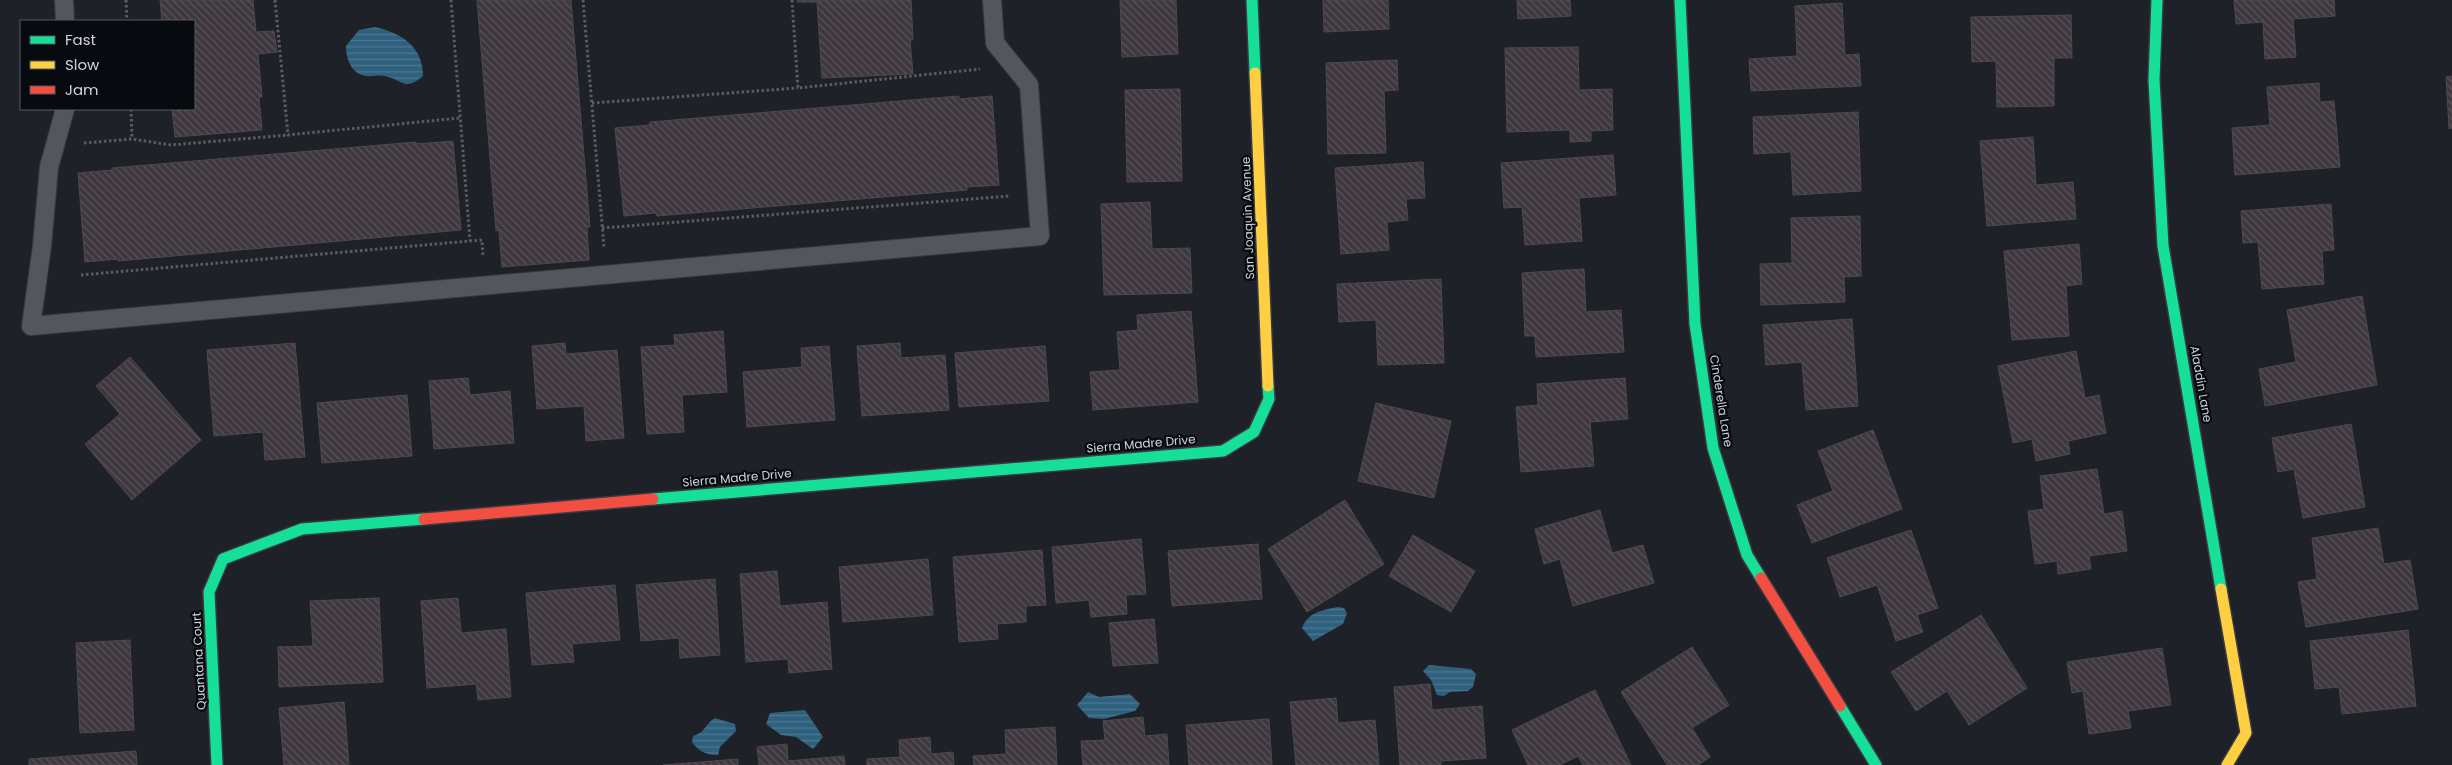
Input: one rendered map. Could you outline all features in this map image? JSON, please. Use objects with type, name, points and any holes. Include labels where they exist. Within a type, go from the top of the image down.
[{"type":"street","name":"San Joaquin Avenue","points":[[1252,0],[1269,399],[1254,432]]},
{"type":"street","name":"Cinderella Lane","points":[[1680,0],[1695,324],[1713,448],[1747,555],[1876,765]]},
{"type":"street","name":"Aladdin Lane","points":[[2158,0],[2154,80],[2163,246],[2246,733],[2227,765]]},
{"type":"street","name":"Sierra Madre Drive","points":[[223,559],[302,529],[1223,451],[1254,432]]},
{"type":"street","name":"Quantana Court","points":[[217,765],[209,592],[223,559]]},
{"type":"lane","points":[[64,0],[65,20]]},
{"type":"lane","points":[[65,110],[49,167],[42,246],[31,326],[1040,236],[1029,85],[995,43],[992,0]]},
{"type":"path","points":[[126,0],[127,20]]},
{"type":"path","points":[[274,0],[288,135]]},
{"type":"path","points":[[451,0],[470,241]]},
{"type":"path","points":[[583,0],[602,228],[608,275]]},
{"type":"path","points":[[792,0],[798,88]]},
{"type":"path","points":[[592,103],[798,88],[933,75],[954,70],[1014,66]]},
{"type":"path","points":[[131,110],[132,139]]},
{"type":"path","points":[[55,145],[132,139],[171,145],[459,118]]},
{"type":"path","points":[[602,228],[1037,193]]},
{"type":"path","points":[[81,275],[482,240],[486,285]]},
{"type":"water","points":[[375,27],[393,33],[409,42],[419,57],[423,76],[417,81],[404,84],[385,76],[364,76],[354,70],[348,59],[346,46],[359,30]]},
{"type":"water","points":[[1344,608],[1347,613],[1343,624],[1313,641],[1302,628],[1308,618],[1327,609]]},
{"type":"water","points":[[1429,665],[1471,669],[1476,674],[1473,687],[1468,691],[1450,692],[1444,696],[1437,695],[1431,680],[1423,671]]},
{"type":"water","points":[[1088,692],[1099,697],[1130,694],[1140,704],[1135,711],[1104,719],[1089,718],[1077,705]]},
{"type":"water","points":[[805,710],[823,737],[813,749],[796,737],[781,735],[766,724],[770,713]]},
{"type":"water","points":[[715,718],[735,724],[736,731],[720,747],[718,755],[703,752],[692,742],[693,736],[700,733]]},
{"type":"building","points":[[160,0],[253,0],[256,32],[274,31],[277,52],[258,54],[262,97],[259,97],[262,130],[175,137],[172,110],[195,110],[195,20],[162,20]]},
{"type":"building","points":[[477,0],[571,0],[590,227],[587,227],[589,260],[502,267],[499,230],[496,231]]},
{"type":"building","points":[[797,0],[911,0],[913,40],[910,40],[913,74],[822,78],[817,2],[797,2]]},
{"type":"building","points":[[1120,0],[1176,0],[1178,54],[1122,57]]},
{"type":"building","points":[[1323,0],[1388,0],[1389,29],[1324,32]]},
{"type":"building","points":[[1517,0],[1570,0],[1571,16],[1518,19]]},
{"type":"building","points":[[2234,0],[2334,0],[2335,16],[2293,19],[2296,57],[2265,59],[2263,22],[2236,24]]},
{"type":"building","points":[[1842,3],[1845,55],[1859,54],[1861,86],[1751,91],[1749,59],[1797,56],[1795,6]]},
{"type":"building","points":[[2071,15],[2072,58],[2054,58],[2054,106],[1997,107],[1996,61],[1972,62],[1971,17]]},
{"type":"building","points":[[1578,47],[1579,90],[1612,89],[1613,130],[1591,131],[1591,141],[1570,142],[1570,130],[1507,132],[1505,48]]},
{"type":"building","points":[[1397,60],[1398,90],[1384,91],[1386,153],[1328,154],[1326,63]]},
{"type":"building","points":[[2452,76],[2452,128],[2449,129],[2446,77]]},
{"type":"building","points":[[2319,83],[2320,102],[2334,101],[2340,167],[2235,175],[2232,128],[2270,125],[2267,87]]},
{"type":"building","points":[[1180,89],[1182,181],[1127,182],[1125,90]]},
{"type":"building","points":[[959,96],[959,99],[992,96],[999,185],[967,187],[967,190],[657,216],[656,213],[624,216],[615,128],[649,125],[650,122]]},
{"type":"building","points":[[1858,112],[1861,191],[1793,195],[1791,152],[1754,154],[1753,117]]},
{"type":"building","points":[[2033,137],[2036,185],[2073,182],[2076,219],[1987,226],[1980,141]]},
{"type":"building","points":[[453,141],[461,230],[118,261],[118,259],[85,262],[78,173],[112,170],[112,168],[416,142],[416,144]]},
{"type":"building","points":[[1613,155],[1616,195],[1579,198],[1582,241],[1525,245],[1522,207],[1504,208],[1501,163]]},
{"type":"building","points":[[1423,162],[1425,198],[1406,199],[1408,220],[1387,222],[1389,250],[1341,254],[1335,168]]},
{"type":"building","points":[[1150,202],[1152,249],[1190,248],[1192,293],[1104,295],[1101,204]]},
{"type":"building","points":[[2331,204],[2334,250],[2322,251],[2324,284],[2262,289],[2258,242],[2243,243],[2241,211]]},
{"type":"building","points":[[1860,216],[1861,276],[1844,277],[1845,302],[1761,305],[1760,264],[1792,263],[1791,218]]},
{"type":"building","points":[[2079,244],[2082,284],[2066,286],[2069,336],[2012,340],[2004,251]]},
{"type":"building","points":[[1584,269],[1586,312],[1621,310],[1624,352],[1536,357],[1535,336],[1525,336],[1522,273]]},
{"type":"building","points":[[1441,279],[1444,363],[1378,365],[1376,320],[1339,322],[1337,284]]},
{"type":"building","points":[[2362,296],[2377,385],[2265,406],[2259,369],[2296,362],[2287,310]]},
{"type":"building","points":[[1191,311],[1198,402],[1093,410],[1090,372],[1120,370],[1117,332],[1138,330],[1137,315]]},
{"type":"building","points":[[1852,319],[1858,406],[1806,410],[1802,362],[1766,365],[1763,325]]},
{"type":"building","points":[[723,331],[727,392],[682,395],[684,432],[647,434],[641,347],[675,345],[674,335]]},
{"type":"building","points":[[295,343],[305,457],[265,460],[263,432],[214,436],[207,350]]},
{"type":"building","points":[[565,343],[566,354],[617,350],[624,438],[586,441],[584,406],[537,409],[532,346]]},
{"type":"building","points":[[900,343],[901,358],[945,355],[949,410],[862,416],[857,346]]},
{"type":"building","points":[[829,346],[835,420],[747,427],[743,372],[802,367],[801,348]]},
{"type":"building","points":[[1045,346],[1049,401],[959,407],[955,353]]},
{"type":"building","points":[[2076,351],[2085,398],[2099,395],[2106,433],[2068,441],[2070,454],[2036,461],[2032,439],[2013,443],[1998,366]]},
{"type":"building","points":[[130,357],[201,440],[132,500],[85,444],[120,414],[96,386]]},
{"type":"building","points":[[468,378],[470,395],[510,391],[514,443],[434,449],[429,381]]},
{"type":"building","points":[[1625,378],[1628,419],[1590,422],[1594,466],[1521,472],[1516,407],[1538,405],[1537,384]]},
{"type":"building","points":[[407,395],[412,456],[322,463],[317,403]]},
{"type":"building","points":[[1376,403],[1451,421],[1434,498],[1358,481]]},
{"type":"building","points":[[2351,424],[2365,507],[2303,518],[2294,469],[2278,472],[2272,438]]},
{"type":"building","points":[[1873,430],[1902,509],[1812,543],[1797,505],[1833,491],[1818,451]]},
{"type":"building","points":[[2097,469],[2104,514],[2122,511],[2127,551],[2089,556],[2091,569],[2058,574],[2057,561],[2035,564],[2028,511],[2044,509],[2040,476]]},
{"type":"building","points":[[1345,500],[1384,564],[1307,612],[1268,549]]},
{"type":"building","points":[[1600,510],[1612,553],[1643,545],[1654,583],[1573,606],[1560,559],[1544,564],[1535,529]]},
{"type":"building","points":[[2378,528],[2384,564],[2410,560],[2418,609],[2306,627],[2298,582],[2317,579],[2312,538]]},
{"type":"building","points":[[1911,530],[1938,608],[1917,615],[1923,632],[1896,641],[1877,585],[1840,597],[1827,558]]},
{"type":"building","points":[[1413,535],[1475,571],[1451,612],[1389,576]]},
{"type":"building","points":[[1141,539],[1146,594],[1126,595],[1127,614],[1091,617],[1089,600],[1056,603],[1052,547]]},
{"type":"building","points":[[1258,544],[1262,599],[1172,606],[1168,551]]},
{"type":"building","points":[[1042,550],[1046,605],[1026,606],[1026,622],[997,624],[998,639],[959,642],[953,557]]},
{"type":"building","points":[[928,559],[933,615],[843,622],[839,567]]},
{"type":"building","points":[[777,571],[780,606],[827,602],[832,669],[789,673],[788,659],[746,662],[740,574]]},
{"type":"building","points":[[715,579],[720,655],[680,658],[679,638],[641,641],[636,585]]},
{"type":"building","points":[[615,585],[620,640],[572,644],[574,662],[532,665],[526,593]]},
{"type":"building","points":[[379,598],[383,682],[279,687],[278,647],[313,646],[310,601]]},
{"type":"building","points":[[458,598],[461,633],[506,629],[511,697],[478,700],[476,684],[427,688],[421,601]]},
{"type":"building","points":[[1981,615],[2027,688],[1969,725],[1947,691],[1916,711],[1891,672]]},
{"type":"building","points":[[1154,619],[1158,663],[1113,666],[1109,623]]},
{"type":"building","points":[[2408,630],[2416,706],[2342,714],[2339,687],[2315,689],[2310,641]]},
{"type":"building","points":[[130,640],[134,730],[80,733],[76,643]]},
{"type":"building","points":[[1692,647],[1729,705],[1692,728],[1710,757],[1698,765],[1667,765],[1621,692]]},
{"type":"building","points":[[2162,648],[2171,705],[2128,711],[2131,728],[2089,734],[2083,691],[2072,693],[2067,662]]},
{"type":"building","points":[[1430,684],[1432,710],[1482,706],[1486,758],[1441,761],[1441,765],[1400,765],[1394,687]]},
{"type":"building","points":[[1595,690],[1631,765],[1583,765],[1578,756],[1560,765],[1528,765],[1512,730]]},
{"type":"building","points":[[1336,698],[1338,723],[1375,720],[1379,765],[1296,765],[1290,702]]},
{"type":"building","points":[[344,702],[349,765],[284,765],[279,708]]},
{"type":"building","points":[[1143,717],[1145,736],[1167,734],[1169,765],[1083,765],[1081,741],[1105,740],[1103,721]]},
{"type":"building","points":[[1269,719],[1272,765],[1189,765],[1186,725]]},
{"type":"building","points":[[1055,727],[1057,765],[974,765],[973,756],[1006,754],[1005,730]]},
{"type":"building","points":[[930,737],[931,754],[953,752],[954,765],[867,765],[867,759],[900,757],[899,740]]},
{"type":"building","points":[[787,744],[788,761],[844,756],[845,765],[759,765],[757,747]]},
{"type":"building","points":[[136,751],[137,765],[29,765],[29,759]]},
{"type":"building","points":[[738,759],[738,765],[663,765]]},
{"type":"traffic: fast","points":[[1252,0],[1255,73]]},
{"type":"traffic: fast","points":[[1680,0],[1695,324],[1713,448],[1747,555],[1761,578]]},
{"type":"traffic: fast","points":[[2157,0],[2154,80],[2163,246],[2221,589]]},
{"type":"traffic: fast","points":[[653,499],[1223,451],[1254,432],[1269,399],[1268,386]]},
{"type":"traffic: fast","points":[[217,765],[209,592],[223,559],[302,529],[424,519]]},
{"type":"traffic: fast","points":[[1840,706],[1876,765]]},
{"type":"traffic: slow","points":[[1255,73],[1268,386]]},
{"type":"traffic: slow","points":[[2221,589],[2246,733],[2227,765]]},
{"type":"traffic: jam","points":[[424,519],[653,499]]},
{"type":"traffic: jam","points":[[1761,578],[1840,706]]}]
